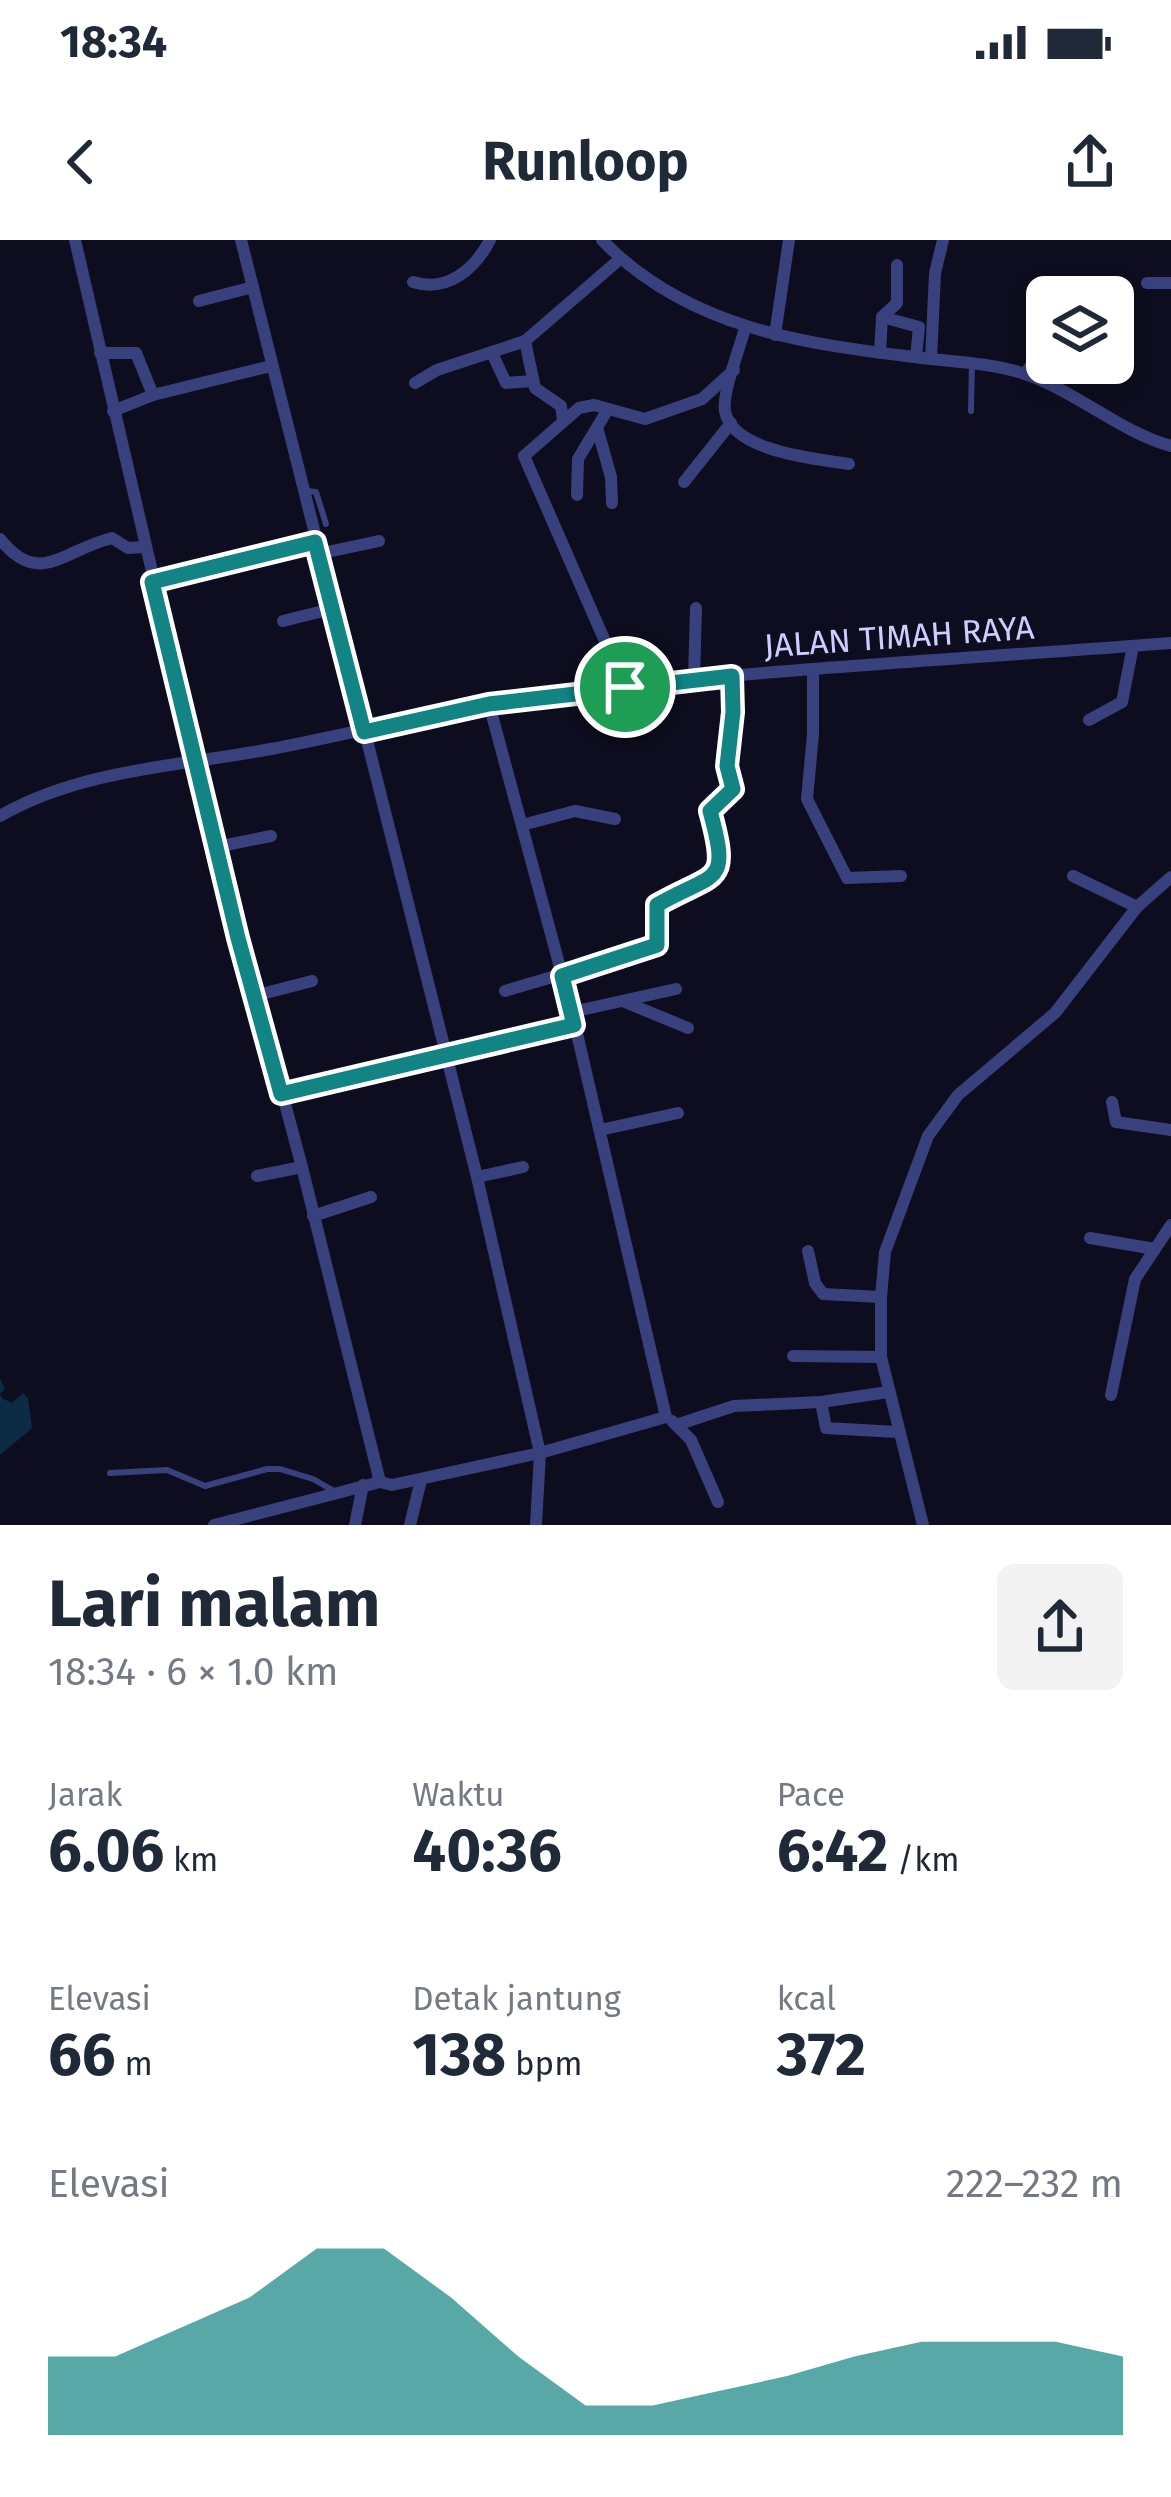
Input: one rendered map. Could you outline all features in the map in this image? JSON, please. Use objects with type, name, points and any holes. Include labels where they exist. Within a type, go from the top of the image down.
[{"type":"street","points":[[75,240],[216,847],[380,1482]]},
{"type":"street","points":[[241,240],[477,1177],[540,1454],[536,1525]]},
{"type":"street","points":[[412,282],[429,286],[450,281],[472,265],[490,240]]},
{"type":"street","points":[[602,240],[620,259],[688,304],[745,328],[880,353],[972,361],[1025,374],[1171,446]]},
{"type":"street","points":[[775,335],[789,240]]},
{"type":"street","points":[[924,358],[943,240]]},
{"type":"street","points":[[415,382],[525,341],[620,259]]},
{"type":"street","points":[[880,353],[882,317],[897,305],[897,265]]},
{"type":"street","points":[[1147,283],[1171,283]]},
{"type":"street","points":[[199,302],[253,287]]},
{"type":"street","points":[[882,317],[918,326],[924,358]]},
{"type":"street","points":[[745,328],[725,407],[731,423],[781,453],[849,464]]},
{"type":"street","points":[[525,341],[536,390],[561,406],[563,420]]},
{"type":"street","points":[[100,353],[136,353],[153,395]]},
{"type":"street","points":[[492,353],[506,383],[533,381]]},
{"type":"street","points":[[113,411],[153,395],[272,365]]},
{"type":"street","points":[[625,687],[524,461],[526,451],[584,406],[645,419],[702,399],[734,370]]},
{"type":"street","points":[[577,495],[578,459],[608,409]]},
{"type":"street","points":[[684,482],[731,423]]},
{"type":"street","points":[[598,431],[611,478],[612,503]]},
{"type":"street","points":[[0,538],[16,558],[32,564],[112,538],[128,548],[145,547]]},
{"type":"street","points":[[152,582],[316,548],[379,541]]},
{"type":"street","points":[[694,679],[696,608]]},
{"type":"street","points":[[284,621],[331,609]]},
{"type":"street","name":"JALAN TIMAH RAYA","points":[[0,816],[56,789],[489,704],[694,679],[1171,643]]},
{"type":"street","points":[[1089,720],[1122,702],[1133,646]]},
{"type":"street","points":[[813,671],[808,803],[848,878],[901,876]]},
{"type":"street","points":[[505,991],[657,945],[657,905],[716,872],[722,852],[710,811],[730,794],[733,785],[727,766],[732,676]]},
{"type":"street","points":[[489,704],[672,1421],[691,1440],[718,1502]]},
{"type":"street","points":[[523,825],[575,812],[614,819]]},
{"type":"street","points":[[216,847],[272,836]]},
{"type":"street","points":[[1073,876],[1137,907]]},
{"type":"street","points":[[923,1525],[881,1357],[880,1297],[885,1252],[928,1136],[958,1095],[1055,1013],[1137,907],[1171,878]]},
{"type":"street","points":[[254,996],[312,981]]},
{"type":"street","points":[[281,1094],[676,989]]},
{"type":"street","points":[[623,1001],[688,1028]]},
{"type":"street","points":[[1112,1102],[1116,1122],[1171,1130]]},
{"type":"street","points":[[600,1130],[678,1114]]},
{"type":"street","points":[[256,1176],[302,1167]]},
{"type":"street","points":[[477,1177],[523,1167]]},
{"type":"street","points":[[313,1216],[371,1198]]},
{"type":"street","points":[[1111,1395],[1135,1279],[1171,1225]]},
{"type":"street","points":[[1090,1238],[1155,1250]]},
{"type":"street","points":[[808,1251],[815,1283],[823,1294],[880,1297]]},
{"type":"street","points":[[793,1356],[881,1357]]},
{"type":"street","points":[[214,1525],[334,1491],[421,1480],[734,1406],[821,1402],[888,1392]]},
{"type":"street","points":[[821,1402],[826,1428],[897,1432]]},
{"type":"street","points":[[410,1525],[421,1480]]},
{"type":"street","points":[[356,1525],[363,1485]]},
{"type":"lane","points":[[971,411],[972,361]]},
{"type":"lane","points":[[302,492],[316,492],[326,524]]},
{"type":"lane","points":[[110,1473],[158,1469],[205,1486],[280,1469],[297,1472],[334,1491]]},
{"type":"water","points":[[23,1393],[28,1398],[32,1428],[0,1455],[0,1394],[12,1403]]},
{"type":"route","points":[[315,542],[364,732],[489,704],[625,687],[732,676],[727,766],[733,789],[710,811],[721,858],[708,879],[657,905],[659,943],[562,976],[574,1025],[281,1094],[152,582],[315,542]]}]
